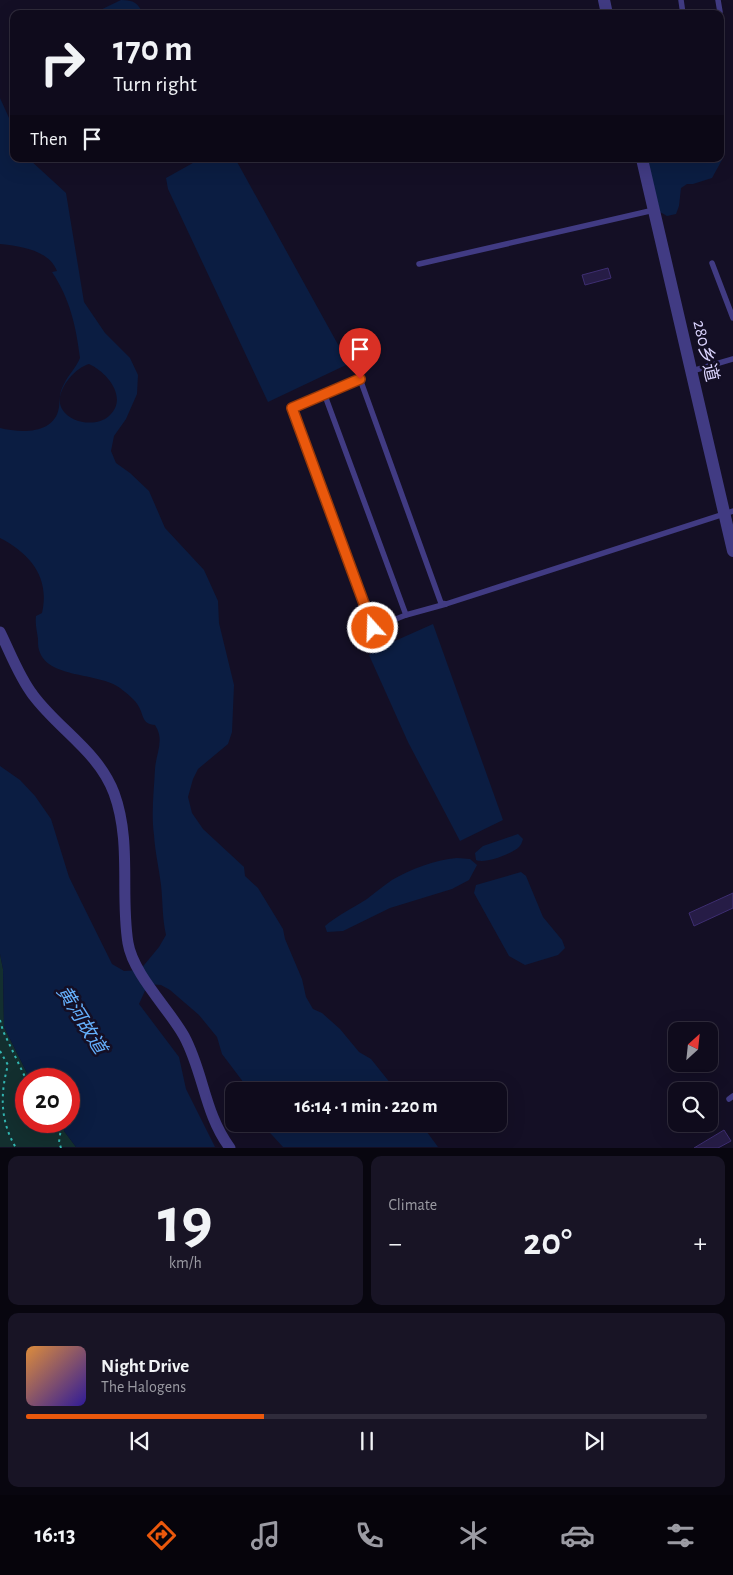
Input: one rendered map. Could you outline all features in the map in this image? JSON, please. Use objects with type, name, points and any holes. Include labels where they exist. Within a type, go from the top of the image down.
[{"type":"street","name":"280乡道","points":[[643,162],[692,371],[729,512],[733,551]]},
{"type":"street","points":[[0,632],[32,694],[55,721],[84,747],[99,764],[114,794],[124,840],[128,943],[136,964],[185,1038],[198,1068],[218,1132],[230,1148]]},
{"type":"lane","points":[[419,264],[654,210]]},
{"type":"lane","points":[[712,263],[733,318]]},
{"type":"lane","points":[[692,371],[733,359]]},
{"type":"lane","points":[[446,604],[441,603],[438,597],[360,379],[292,408],[373,628],[406,615],[446,604],[729,512]]},
{"type":"lane","points":[[324,393],[406,615]]},
{"type":"path","points":[[0,1020],[3,1031],[21,1068]]},
{"type":"path","points":[[0,1051],[8,1065],[3,1078],[0,1100],[4,1126],[16,1148]]},
{"type":"path","points":[[60,1133],[58,1142],[61,1148]]},
{"type":"green space","points":[[0,954],[3,969],[4,1027],[24,1068],[15,1068],[15,1133],[66,1133],[76,1147],[0,1147]]},
{"type":"water","points":[[121,0],[135,3],[141,10],[100,10]]},
{"type":"water","name":"黄河故道","points":[[0,98],[10,120],[10,162],[32,162],[66,193],[84,302],[105,333],[130,358],[138,375],[137,394],[126,419],[114,436],[111,451],[116,463],[149,491],[165,528],[204,570],[218,601],[219,623],[234,685],[232,732],[228,744],[198,769],[193,779],[188,797],[192,813],[203,829],[244,867],[245,876],[258,888],[283,929],[285,939],[302,979],[306,997],[313,1009],[322,1013],[340,1029],[359,1052],[371,1059],[389,1082],[243,1082],[222,1054],[217,1037],[199,1015],[170,990],[161,985],[148,984],[139,1004],[179,1057],[186,1089],[215,1147],[76,1147],[66,1133],[80,1133],[80,1068],[24,1068],[4,1027],[3,969],[0,954],[0,766],[20,780],[35,796],[51,819],[69,877],[112,964],[124,971],[140,970],[159,947],[166,935],[153,818],[155,769],[160,741],[158,731],[155,725],[148,723],[144,719],[136,702],[120,688],[100,679],[63,671],[52,666],[44,659],[39,649],[36,622],[36,616],[42,613],[44,600],[40,578],[36,568],[21,552],[0,538],[0,428],[26,431],[36,430],[51,423],[59,407],[60,396],[62,387],[80,358],[68,303],[52,272],[57,271],[48,258],[33,250],[0,244]],"holes":[[[89,364],[109,379],[116,394],[115,409],[109,416],[98,422],[78,421],[71,418],[62,409],[60,396],[66,382],[77,370]]]},
{"type":"water","points":[[195,162],[237,162],[346,359],[346,365],[268,402],[168,189],[166,178]]},
{"type":"water","points":[[648,162],[721,162],[712,178],[687,184],[681,188],[676,214],[667,216],[660,212]]},
{"type":"water","points":[[433,624],[503,820],[460,841],[408,742],[369,655],[379,648]]},
{"type":"water","points":[[518,834],[523,839],[516,850],[486,861],[476,860],[475,853],[483,846]]},
{"type":"water","points":[[457,858],[470,859],[477,865],[469,880],[452,889],[390,908],[343,931],[327,932],[325,926],[367,899],[392,880],[423,866]]},
{"type":"water","points":[[521,872],[526,876],[543,917],[562,940],[565,948],[558,955],[525,965],[509,956],[474,893],[476,885]]},
{"type":"water","points":[[269,1132],[427,1132],[438,1147],[283,1147]]},
{"type":"building","points":[[608,268],[611,278],[585,285],[582,275]]},
{"type":"building","points":[[733,893],[733,908],[694,926],[689,913]]},
{"type":"building","points":[[724,1130],[731,1141],[718,1148],[694,1148]]},
{"type":"route","points":[[360,379],[292,408],[373,628]]}]
